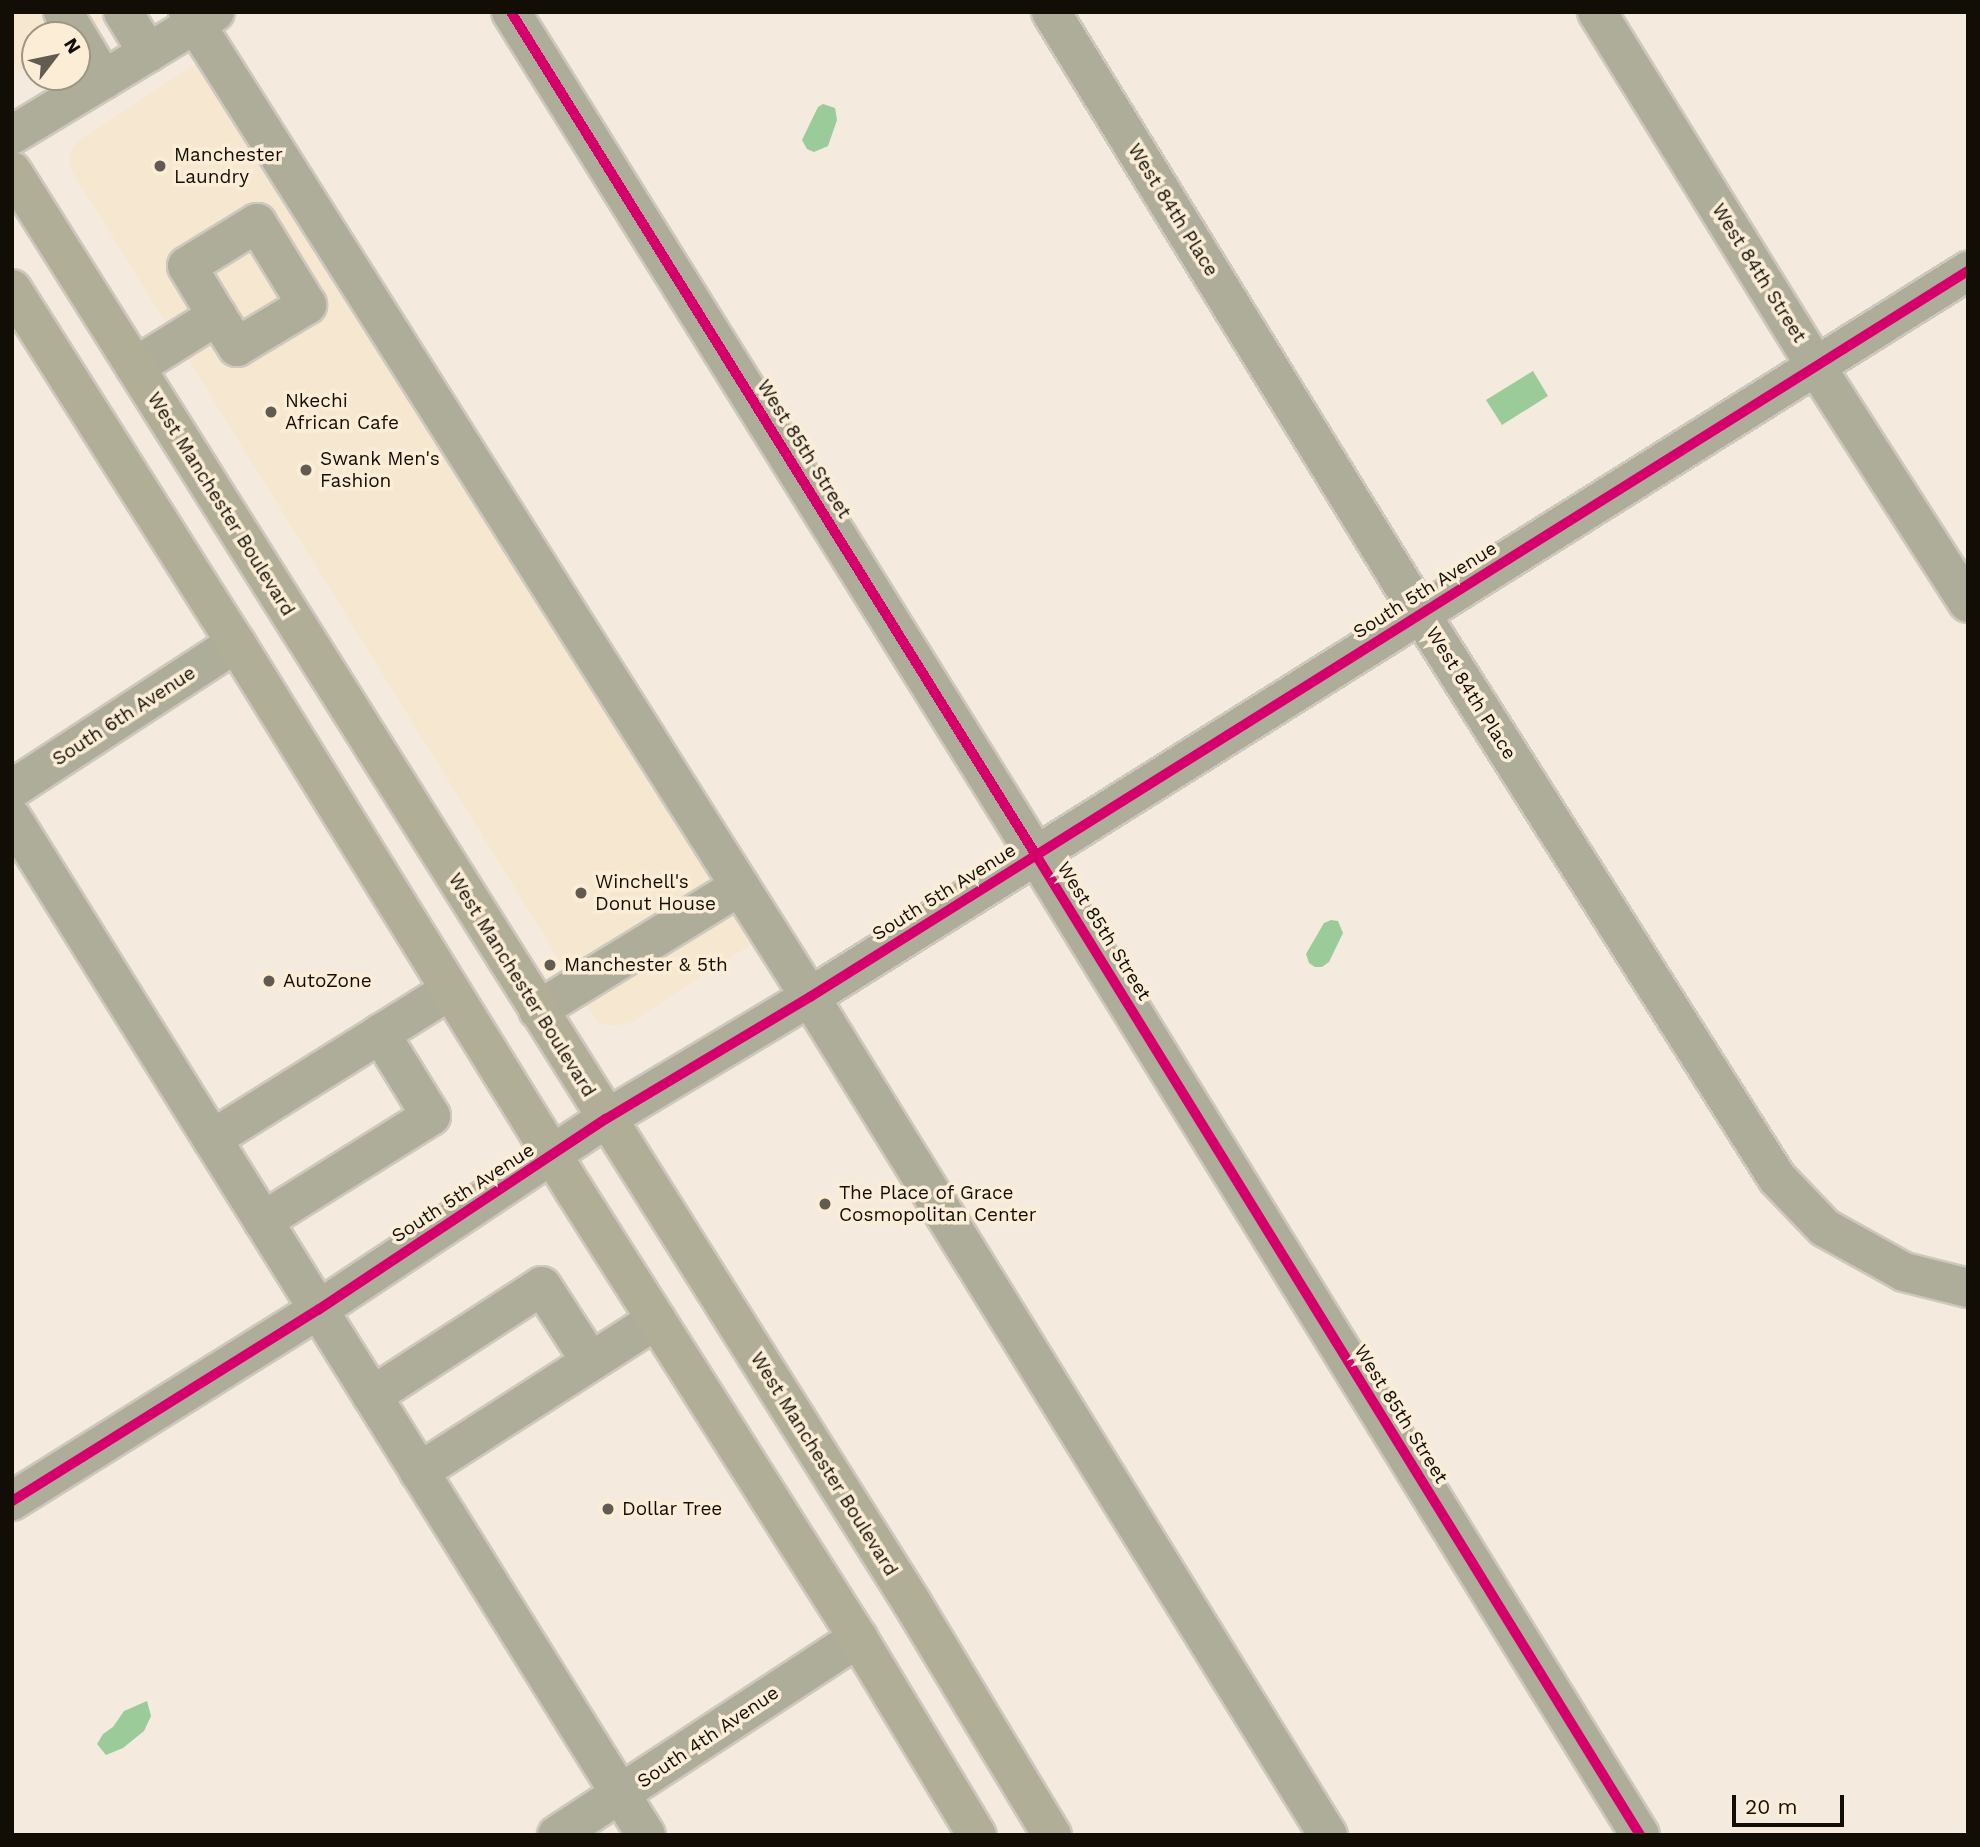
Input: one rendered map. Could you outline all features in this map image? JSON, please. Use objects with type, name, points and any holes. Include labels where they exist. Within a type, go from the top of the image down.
[{"type":"main road","name":"West Manchester Boulevard","points":[[12,171],[912,1603],[1052,1835]]},
{"type":"main road","points":[[12,289],[236,643],[552,1155],[858,1639],[977,1835]]},
{"type":"street","points":[[63,12],[104,80]]},
{"type":"street","points":[[123,12],[148,53]]},
{"type":"street","name":"West 85th Street","points":[[511,12],[1036,855],[1628,1831]]},
{"type":"street","name":"West 84th Place","points":[[1051,12],[1420,613],[1777,1178],[1825,1228],[1904,1272],[1968,1288]]},
{"type":"street","name":"West 84th Street","points":[[1597,12],[1817,368],[1968,603]]},
{"type":"street","points":[[12,135],[148,53],[200,16],[303,194],[810,997],[1328,1835]]},
{"type":"street","points":[[257,223],[307,305],[237,347],[187,266],[303,194]]},
{"type":"street","name":"South 5th Avenue","points":[[12,1501],[318,1310],[606,1119],[810,997],[1968,271]]},
{"type":"street","points":[[135,367],[217,316]]},
{"type":"street","name":"South 6th Avenue","points":[[12,789],[236,643]]},
{"type":"street","points":[[12,818],[646,1835]]},
{"type":"street","points":[[538,1010],[740,886]]},
{"type":"street","points":[[212,1139],[450,990]]},
{"type":"street","points":[[263,1221],[431,1116],[380,1033]]},
{"type":"street","points":[[372,1396],[542,1286],[591,1362]]},
{"type":"street","points":[[419,1472],[656,1320]]},
{"type":"street","name":"South 4th Avenue","points":[[557,1835],[858,1639]]},
{"type":"shaded area","points":[[12,12],[116,12],[91,28],[91,21],[21,21],[21,72],[19,73],[12,62]]},
{"type":"shaded area","points":[[208,56],[763,937],[630,1023],[613,1026],[598,1023],[70,168],[70,153],[76,142]]},
{"type":"shaded area","points":[[823,104],[835,108],[837,120],[828,146],[814,152],[807,149],[802,140],[818,107]]},
{"type":"shaded area","points":[[1533,371],[1548,396],[1502,425],[1486,400]]},
{"type":"shaded area","points":[[1338,921],[1343,933],[1329,962],[1322,967],[1315,967],[1309,963],[1306,954],[1324,923]]},
{"type":"shaded area","points":[[147,1701],[151,1716],[144,1731],[123,1748],[106,1755],[97,1744],[103,1734],[113,1727],[124,1711]]},
{"type":"cycle path","points":[[511,12],[1036,855],[1640,1835]]},
{"type":"cycle path","points":[[12,1501],[318,1310],[606,1119],[810,997],[1968,271]]},
{"type":"place","name":"Manchester Laundry","points":[[160,166]]},
{"type":"place","name":"Nkechi African Cafe","points":[[271,412]]},
{"type":"place","name":"Swank Men's Fashion","points":[[306,470]]},
{"type":"place","name":"Winchell's Donut House","points":[[581,893]]},
{"type":"place","name":"Manchester & 5th","points":[[550,965]]},
{"type":"place","name":"AutoZone","points":[[269,981]]},
{"type":"place","name":"The Place of Grace Cosmopolitan Center","points":[[825,1204]]},
{"type":"place","name":"Dollar Tree","points":[[608,1509]]}]
